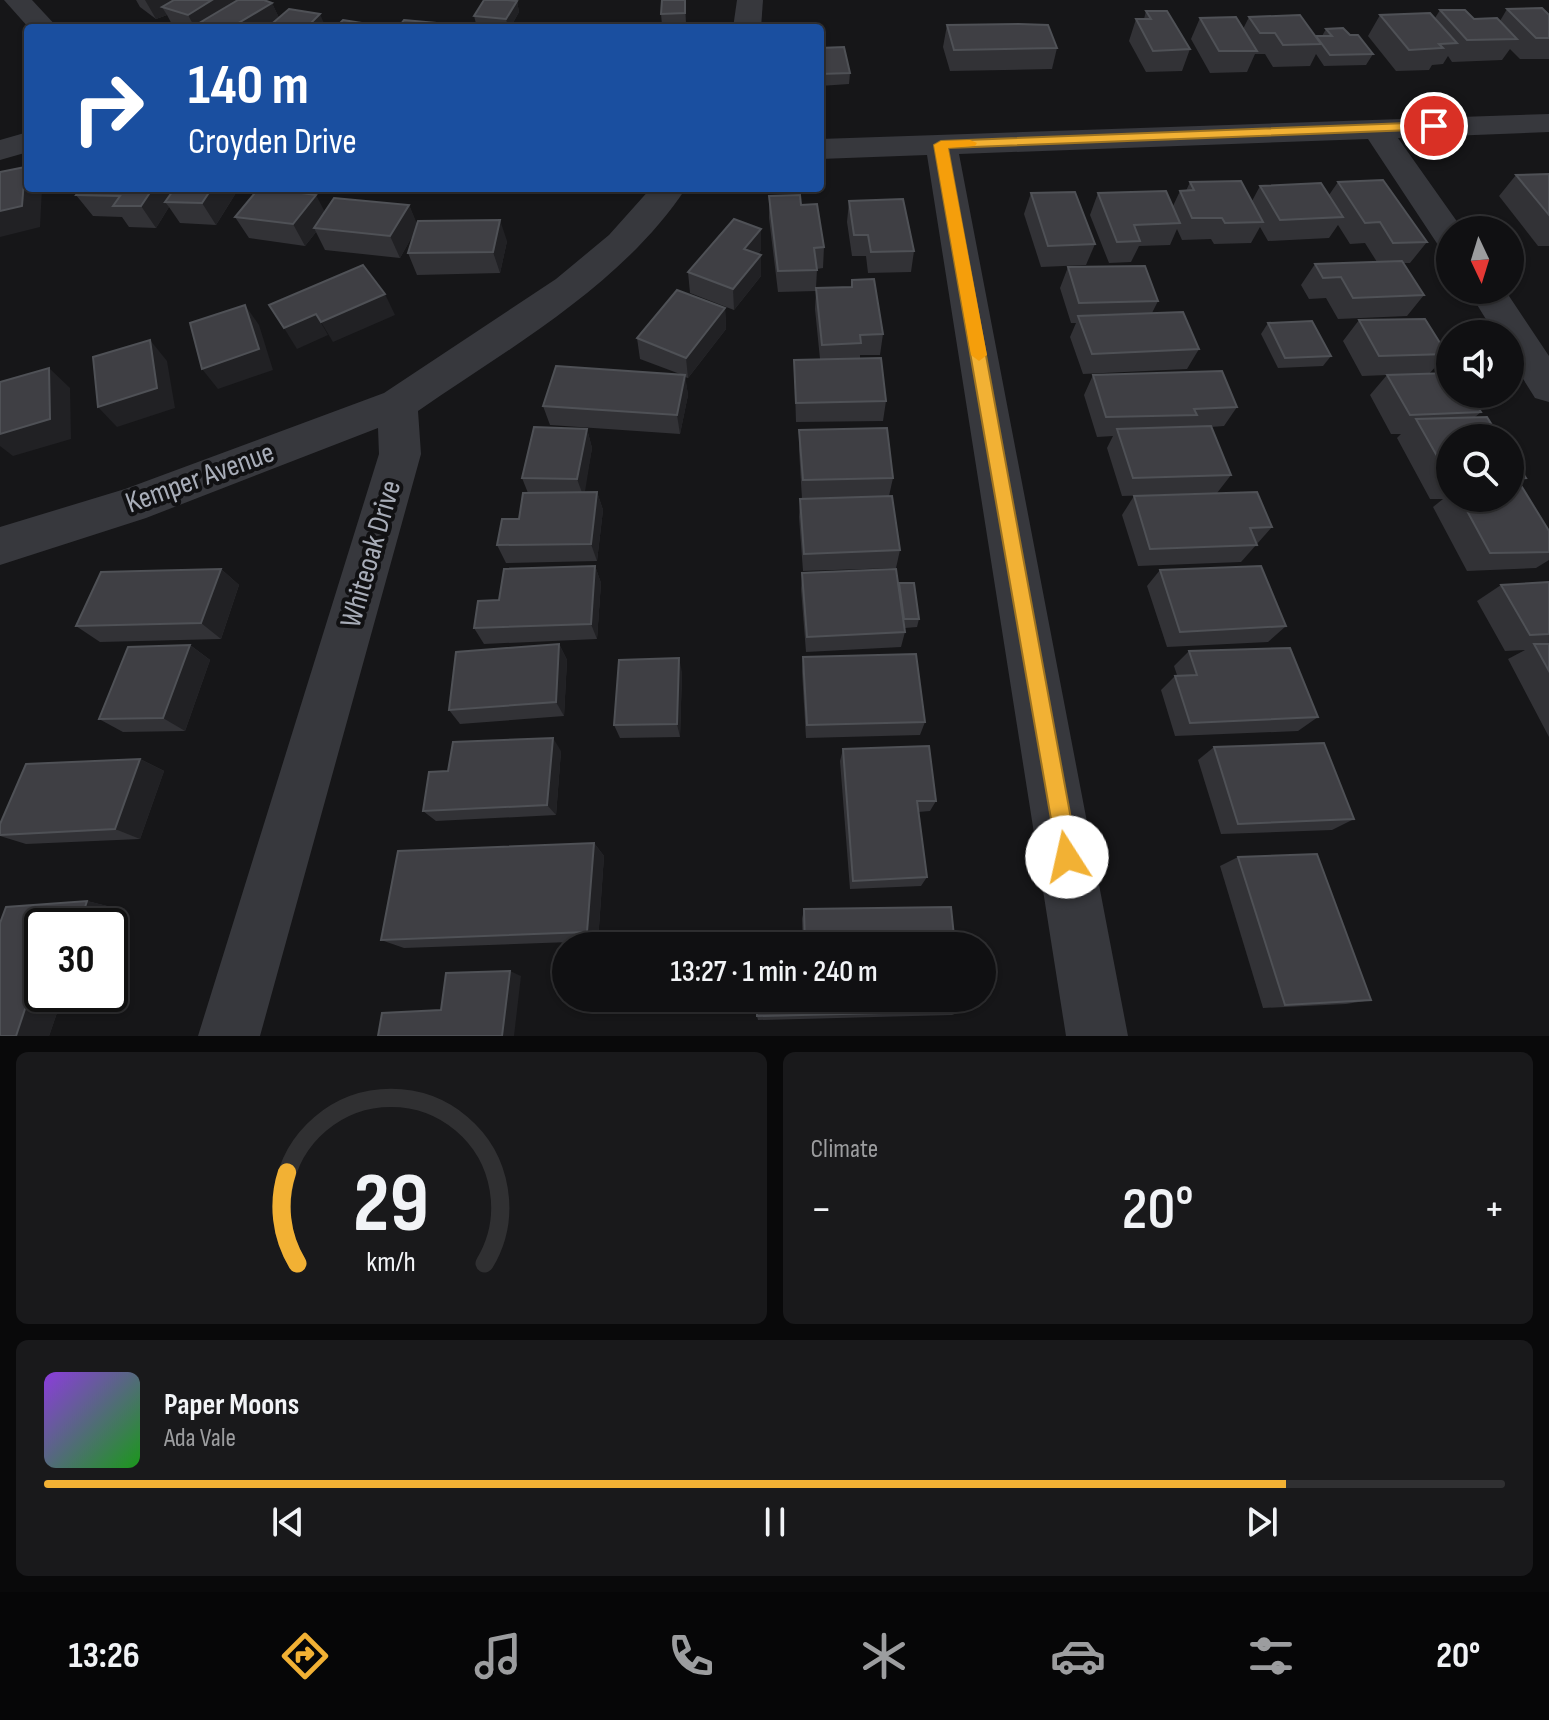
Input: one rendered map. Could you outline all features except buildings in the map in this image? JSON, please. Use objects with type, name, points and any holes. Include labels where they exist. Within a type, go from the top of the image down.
[{"type":"street","points":[[17,0],[40,24]]},
{"type":"street","points":[[747,24],[750,0]]},
{"type":"street","points":[[824,149],[1549,123]]},
{"type":"street","points":[[1376,128],[1436,216]]},
{"type":"street","points":[[0,150],[24,143]]},
{"type":"street","points":[[941,145],[1097,1036]]},
{"type":"street","points":[[398,404],[569,288],[621,243],[666,192]]},
{"type":"street","points":[[1495,304],[1549,387]]},
{"type":"street","name":"Kemper Avenue","points":[[0,546],[131,505],[398,404]]},
{"type":"street","name":"Whiteoak Drive","points":[[229,1036],[400,454],[398,404]]},
{"type":"slow traffic","points":[[970,143],[941,145],[979,355]]},
{"type":"route","points":[[1067,857],[941,145],[1434,126]]}]
